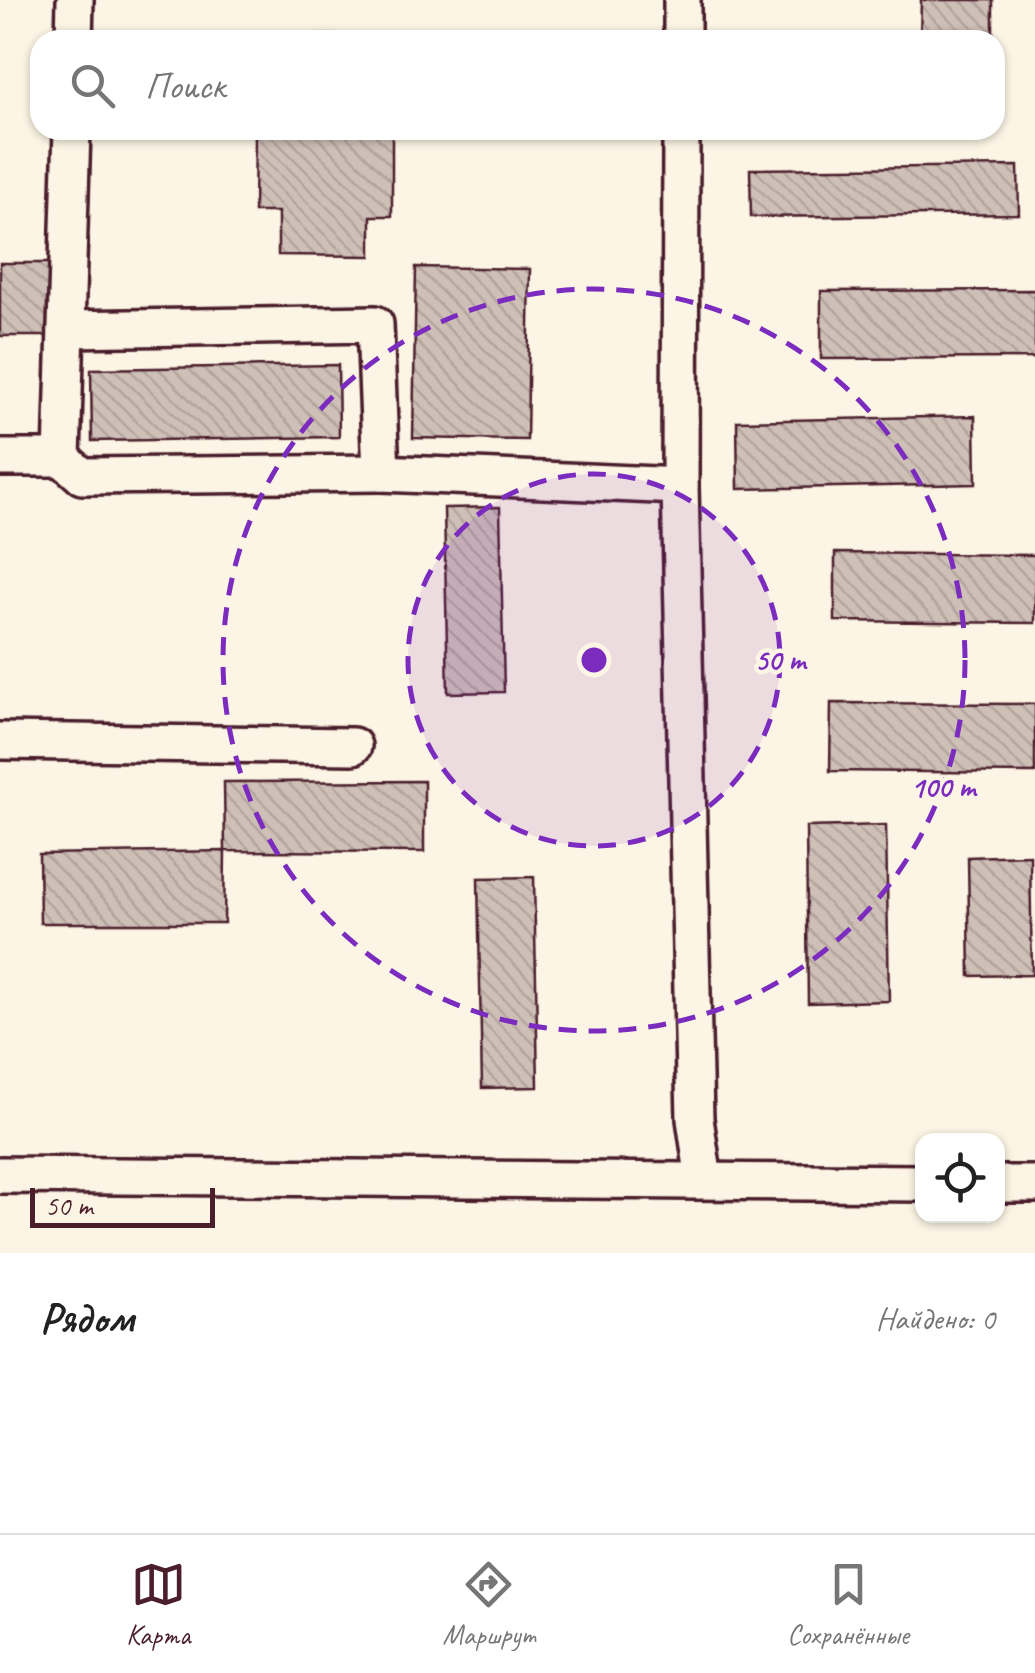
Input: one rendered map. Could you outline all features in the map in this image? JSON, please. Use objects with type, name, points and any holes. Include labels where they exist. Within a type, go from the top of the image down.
[{"type":"street","points":[[74,30],[75,0]]},
{"type":"street","points":[[682,0],[682,30]]},
{"type":"street","points":[[62,458],[72,140]]},
{"type":"street","points":[[682,140],[680,486],[695,1118],[704,1180]]},
{"type":"street","points":[[66,329],[375,324],[381,474]]},
{"type":"street","points":[[0,458],[62,458],[82,476],[381,474],[680,486]]},
{"type":"street","points":[[0,742],[353,746]]},
{"type":"street","points":[[0,1176],[915,1183]]},
{"type":"street","points":[[1005,1184],[1035,1184]]},
{"type":"building","points":[[921,0],[993,0],[993,30],[920,30]]},
{"type":"building","points":[[255,140],[392,140],[392,216],[371,216],[371,256],[278,255],[278,212],[254,212]]},
{"type":"building","points":[[1018,166],[1019,214],[751,217],[750,169]]},
{"type":"building","points":[[0,263],[53,263],[53,336],[0,336]]},
{"type":"building","points":[[416,267],[530,269],[527,440],[413,438]]},
{"type":"building","points":[[1035,290],[1035,358],[821,359],[821,291]]},
{"type":"building","points":[[338,365],[339,437],[92,441],[91,369]]},
{"type":"building","points":[[975,416],[976,484],[738,489],[737,421]]},
{"type":"building","points":[[500,507],[504,692],[448,693],[444,508]]},
{"type":"building","points":[[835,553],[1035,555],[1035,623],[835,621]]},
{"type":"building","points":[[831,703],[1035,704],[1035,773],[830,771]]},
{"type":"building","points":[[424,781],[424,852],[225,851],[224,782]]},
{"type":"building","points":[[886,825],[889,1001],[808,1003],[806,827]]},
{"type":"building","points":[[225,851],[224,923],[40,923],[39,854]]},
{"type":"building","points":[[1030,855],[1032,975],[970,976],[968,857]]},
{"type":"building","points":[[534,877],[538,1087],[482,1088],[478,878]]}]
